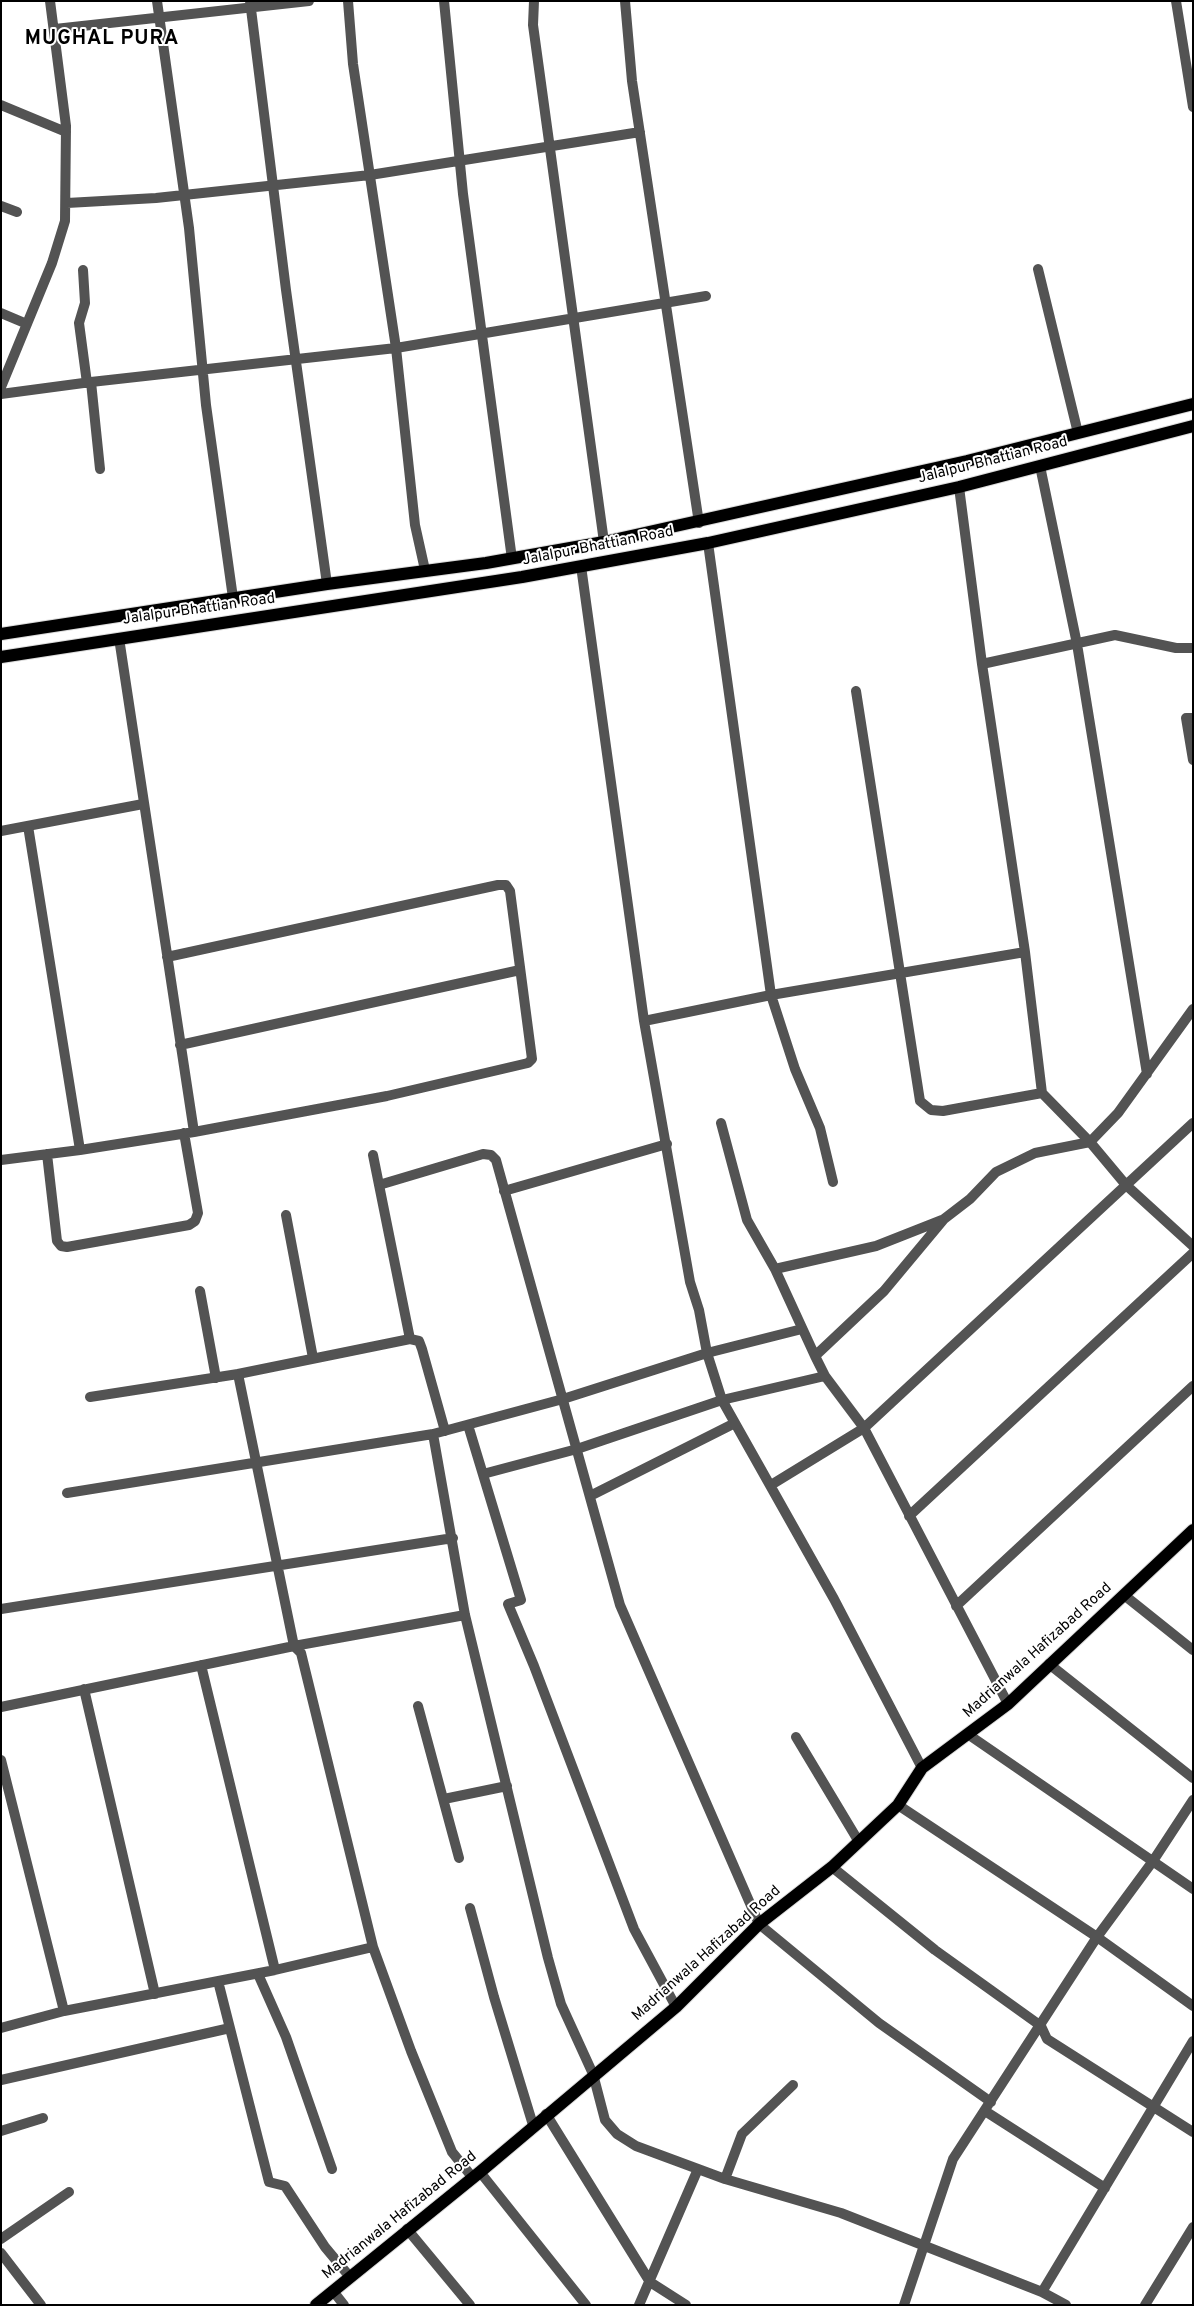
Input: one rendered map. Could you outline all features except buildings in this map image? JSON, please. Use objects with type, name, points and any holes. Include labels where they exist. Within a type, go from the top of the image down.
[{"type":"main road","name":"Jalalpur Bhattian Road","points":[[1,634],[512,558],[604,542],[699,523],[1193,404]]},
{"type":"main road","name":"Jalalpur Bhattian Road","points":[[1,657],[397,597],[708,543],[959,487],[1193,426]]},
{"type":"main road","name":"Madrianwala Hafizabad Road","points":[[316,2305],[407,2229],[476,2175],[593,2074],[676,2007],[759,1924],[832,1867],[898,1805],[922,1768],[969,1735],[1008,1704],[1193,1530]]},
{"type":"street","points":[[1,387],[52,264],[65,221],[67,203],[66,132],[55,29],[50,1]]},
{"type":"street","points":[[157,1],[185,195],[203,370],[234,598]]},
{"type":"street","points":[[55,29],[160,18],[250,5],[310,1]]},
{"type":"street","points":[[348,1],[353,64],[396,348],[415,525],[425,570]]},
{"type":"street","points":[[444,1],[459,161],[512,558]]},
{"type":"street","points":[[534,1],[533,26],[604,542]]},
{"type":"street","points":[[625,1],[632,81],[666,303],[683,431],[699,523]]},
{"type":"street","points":[[1176,1],[1193,107]]},
{"type":"street","points":[[250,5],[327,584]]},
{"type":"street","points":[[1,105],[66,132]]},
{"type":"street","points":[[67,203],[185,195],[370,174],[640,132]]},
{"type":"street","points":[[1,206],[17,212]]},
{"type":"street","points":[[1038,269],[1078,433]]},
{"type":"street","points":[[83,270],[85,304],[79,323],[100,469]]},
{"type":"street","points":[[1,394],[396,348],[706,296]]},
{"type":"street","points":[[1,313],[27,324]]},
{"type":"street","points":[[1040,466],[1077,644],[1147,1074]]},
{"type":"street","points":[[959,487],[982,664],[1025,952],[1042,1093],[1090,1142],[1126,1185],[1193,1246]]},
{"type":"street","points":[[708,543],[771,995],[795,1069],[820,1128],[833,1182]]},
{"type":"street","points":[[581,566],[644,1021],[690,1282],[699,1310],[707,1353],[722,1400],[834,1599],[922,1768]]},
{"type":"street","points":[[982,664],[1115,635],[1176,648],[1193,648]]},
{"type":"street","points":[[47,1154],[57,1241],[61,1246],[67,1247],[189,1226],[196,1221],[198,1213],[180,1045],[119,638]]},
{"type":"street","points":[[856,691],[920,1101],[931,1110],[943,1111],[1042,1093]]},
{"type":"street","points":[[1193,718],[1186,718],[1193,760]]},
{"type":"street","points":[[1,831],[143,804]]},
{"type":"street","points":[[28,826],[80,1150]]},
{"type":"street","points":[[1,1160],[80,1150],[189,1132],[387,1096],[528,1063],[532,1059],[510,891],[506,885],[498,884],[167,957]]},
{"type":"street","points":[[644,1021],[771,995],[1025,952]]},
{"type":"street","points":[[180,1045],[520,970]]},
{"type":"street","points":[[815,1356],[884,1290],[944,1219],[970,1199],[996,1172],[1036,1153],[1090,1142],[1118,1113],[1193,1009]]},
{"type":"street","points":[[771,1485],[864,1428],[1193,1122]]},
{"type":"street","points":[[721,1123],[747,1220],[775,1269],[825,1376],[864,1428],[1008,1704]]},
{"type":"street","points":[[504,1191],[666,1144]]},
{"type":"street","points":[[379,1184],[483,1154],[490,1155],[496,1160],[620,1605],[759,1924],[879,2023],[988,2106],[1105,2188]]},
{"type":"street","points":[[373,1155],[410,1339]]},
{"type":"street","points":[[286,1215],[313,1358]]},
{"type":"street","points":[[775,1269],[876,1246],[944,1219]]},
{"type":"street","points":[[909,1516],[1193,1253]]},
{"type":"street","points":[[200,1292],[216,1378]]},
{"type":"street","points":[[67,1493],[434,1434],[563,1399],[707,1353],[802,1329]]},
{"type":"street","points":[[90,1397],[216,1378],[410,1339],[419,1341],[445,1431]]},
{"type":"street","points":[[238,1374],[294,1646],[301,1653],[373,1947],[411,2051],[452,2152],[476,2175],[586,2305]]},
{"type":"street","points":[[483,1474],[577,1449],[722,1400],[825,1376]]},
{"type":"street","points":[[956,1606],[1193,1386]]},
{"type":"street","points":[[590,1496],[735,1423]]},
{"type":"street","points":[[468,1425],[521,1600],[508,1604],[634,1929],[676,2007]]},
{"type":"street","points":[[434,1434],[465,1615],[561,2004],[593,2074],[605,2120],[617,2134],[636,2146],[725,2179],[841,2213],[1042,2292],[1066,2305]]},
{"type":"street","points":[[1,1609],[453,1538]]},
{"type":"street","points":[[1124,1595],[1193,1650]]},
{"type":"street","points":[[1,1707],[294,1646],[465,1615]]},
{"type":"street","points":[[1049,1664],[1193,1778]]},
{"type":"street","points":[[201,1665],[275,1970]]},
{"type":"street","points":[[84,1689],[155,1994]]},
{"type":"street","points":[[418,1706],[459,1858]]},
{"type":"street","points":[[969,1735],[1193,1889]]},
{"type":"street","points":[[796,1736],[859,1842]]},
{"type":"street","points":[[1,1760],[64,2011]]},
{"type":"street","points":[[444,1799],[507,1786]]},
{"type":"street","points":[[904,2305],[953,2159],[1097,1937],[1153,1861],[1193,1800]]},
{"type":"street","points":[[898,1805],[1097,1937],[1193,2006]]},
{"type":"street","points":[[832,1867],[935,1950],[1041,2026],[1047,2039],[1193,2132]]},
{"type":"street","points":[[470,1908],[494,1997],[533,2125]]},
{"type":"street","points":[[1,2028],[64,2011],[258,1974],[373,1947]]},
{"type":"street","points":[[258,1974],[286,2037],[332,2169]]},
{"type":"street","points":[[218,1981],[269,2182],[285,2186],[325,2247],[350,2277]]},
{"type":"street","points":[[1,2080],[230,2028]]},
{"type":"street","points":[[1042,2292],[1193,2041]]},
{"type":"street","points":[[725,2179],[742,2134],[793,2086]]},
{"type":"street","points":[[546,2114],[650,2282],[686,2305]]},
{"type":"street","points":[[1,2131],[43,2118]]},
{"type":"street","points":[[640,2305],[698,2170]]},
{"type":"street","points":[[1,2239],[69,2192]]},
{"type":"street","points":[[1145,2305],[1193,2227]]},
{"type":"street","points":[[407,2229],[470,2305]]},
{"type":"street","points":[[1,2253],[41,2305]]},
{"type":"street","points":[[333,2291],[344,2305]]},
{"type":"district","name":"MUGHAL PURA","points":[[102,40]]}]
